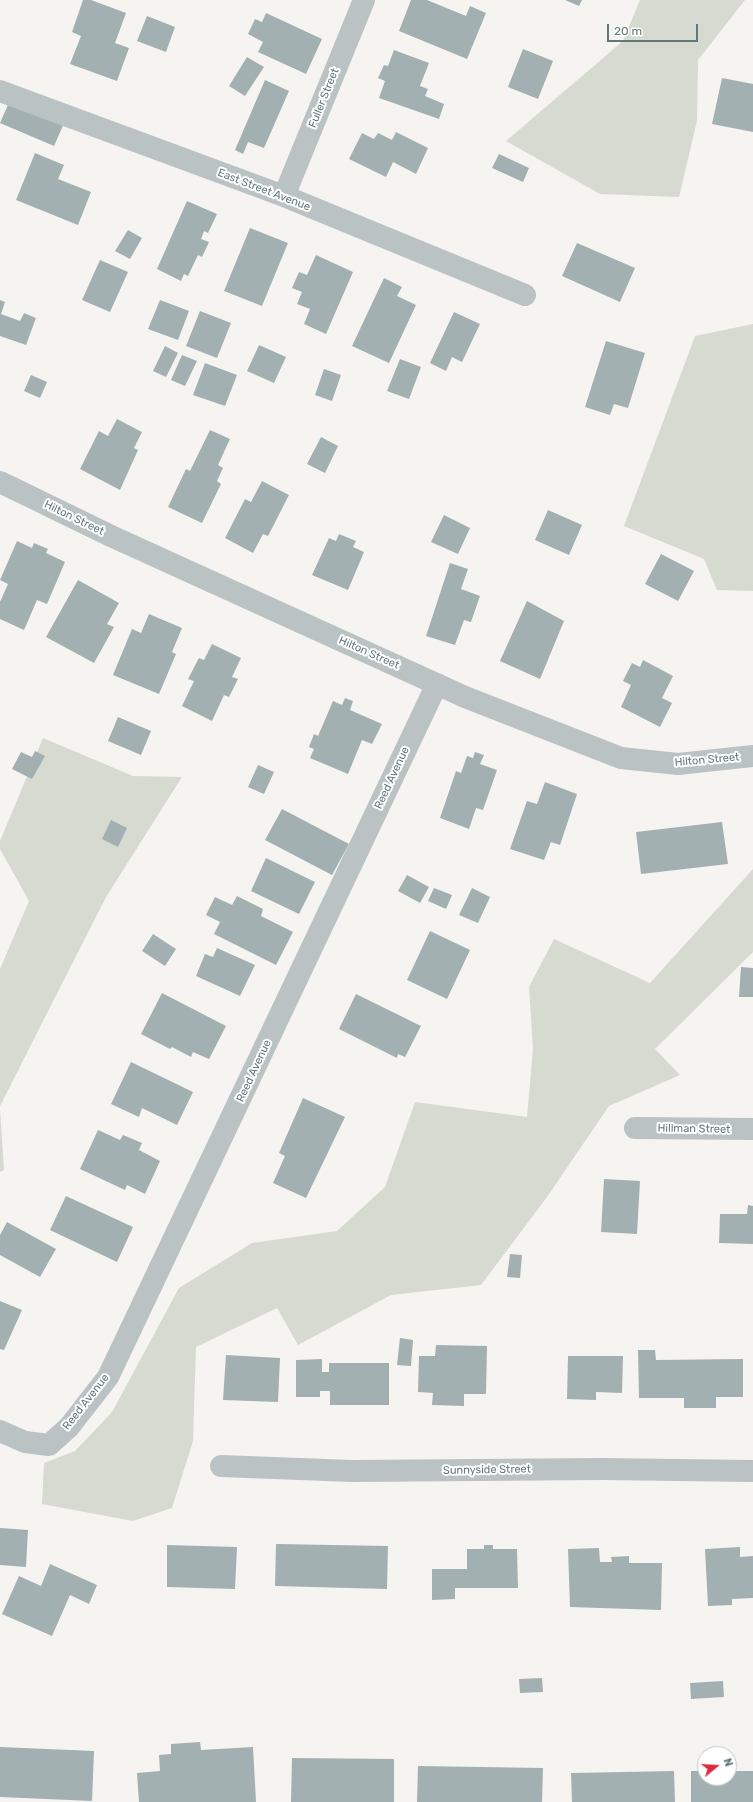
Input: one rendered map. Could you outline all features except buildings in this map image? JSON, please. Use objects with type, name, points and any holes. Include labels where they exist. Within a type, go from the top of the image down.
[{"type":"street","name":"Fuller Street","points":[[284,196],[364,0]]},
{"type":"street","name":"East Street Avenue","points":[[0,91],[284,196],[525,295]]},
{"type":"street","name":"Hilton Street","points":[[0,482],[111,536],[465,697],[621,758],[678,764],[753,756]]},
{"type":"street","name":"Reed Avenue","points":[[0,1431],[25,1442],[50,1445],[69,1427],[108,1377],[437,684]]},
{"type":"street","name":"Hillman Street","points":[[635,1128],[753,1130]]},
{"type":"street","name":"Sunnyside Street","points":[[221,1466],[352,1471],[602,1469],[753,1471]]},
{"type":"shaded area","points":[[640,0],[745,0],[698,60],[697,121],[679,197],[600,194],[506,141],[623,41]]},
{"type":"shaded area","points":[[753,324],[753,591],[717,590],[704,559],[624,526],[695,336]]},
{"type":"shaded area","points":[[43,738],[133,776],[182,777],[106,897],[0,1106],[0,969],[29,901],[0,849],[0,841]]},
{"type":"shaded area","points":[[753,869],[753,952],[655,1049],[680,1075],[609,1106],[547,1197],[481,1285],[391,1295],[298,1345],[277,1308],[196,1347],[193,1441],[172,1508],[133,1521],[42,1504],[44,1463],[75,1451],[112,1412],[179,1288],[252,1243],[337,1231],[385,1187],[415,1102],[527,1117],[533,1049],[529,987],[554,939],[650,983]]},
{"type":"shaded area","points":[[0,1109],[4,1170],[0,1172]]}]
